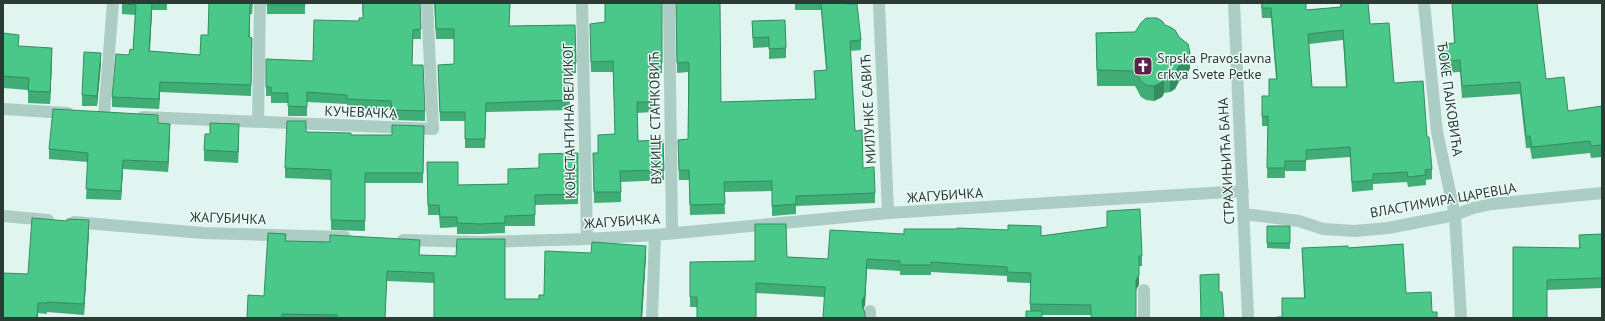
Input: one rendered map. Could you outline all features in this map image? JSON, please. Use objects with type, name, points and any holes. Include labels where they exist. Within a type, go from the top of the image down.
[{"type":"street","points":[[104,115],[113,3]]},
{"type":"street","points":[[258,122],[260,3]]},
{"type":"street","name":"КУЧЕВАЧКА","points":[[135,116],[433,129],[427,3]]},
{"type":"street","name":"КОНСТАНТИНА ВЕЛИКОГ","points":[[582,3],[587,239]]},
{"type":"street","name":"ВУКИЦЕ СТАНКОВИЋ","points":[[669,3],[672,232]]},
{"type":"street","name":"МИЛУНКЕ САВИЋ","points":[[879,3],[888,213]]},
{"type":"street","name":"СТРАХИЊИЋА БАНА","points":[[1234,3],[1248,318]]},
{"type":"street","name":"ЂОКЕ ПАЈКОВИЋА","points":[[1424,3],[1437,132],[1455,215],[1461,318]]},
{"type":"street","points":[[3,109],[119,116]]},
{"type":"street","name":"ЖАГУБИЧКА","points":[[395,239],[480,242],[587,239],[655,235],[672,232],[888,213],[1243,191]]},
{"type":"street","name":"ВЛАСТИМИРА ЦАРЕВЦА","points":[[1244,214],[1298,221],[1323,229],[1355,231],[1388,228],[1455,215],[1473,208],[1492,204],[1602,193]]},
{"type":"street","name":"ЖАГУБИЧКА","points":[[3,216],[203,233],[356,238]]},
{"type":"street","points":[[652,318],[655,235]]},
{"type":"street","points":[[1144,290],[1144,318]]},
{"type":"building","points":[[122,3],[152,3],[149,51],[200,55],[201,35],[208,35],[209,3],[252,3],[250,4],[249,37],[252,38],[251,85],[160,82],[159,99],[112,97],[116,54],[129,55],[130,49],[133,50],[136,5]]},
{"type":"building","points":[[267,3],[305,3],[305,5],[267,5]]},
{"type":"building","points":[[363,3],[420,3],[421,29],[413,30],[412,65],[423,65],[425,111],[392,110],[391,101],[347,99],[347,95],[307,92],[307,107],[288,106],[288,93],[271,93],[271,87],[266,87],[266,59],[313,61],[314,20],[359,21],[359,18],[363,18]]},
{"type":"building","points":[[435,3],[510,3],[509,26],[575,25],[576,63],[569,64],[570,100],[486,103],[485,139],[465,139],[465,112],[440,112],[438,65],[454,64],[454,29],[436,29]]},
{"type":"building","points":[[605,3],[662,3],[662,63],[651,63],[652,102],[637,102],[638,141],[663,140],[664,170],[620,171],[621,192],[594,192],[593,153],[598,153],[598,135],[615,134],[613,61],[591,62],[590,24],[605,22]]},
{"type":"building","points":[[676,3],[720,3],[721,102],[816,99],[814,71],[827,70],[821,3],[857,4],[861,40],[850,41],[855,131],[862,130],[863,168],[874,167],[875,193],[796,196],[796,204],[772,206],[772,181],[724,182],[725,204],[690,205],[689,170],[679,170],[678,140],[688,139],[689,65],[688,62],[677,63]]},
{"type":"building","points":[[1262,3],[1306,3],[1306,10],[1341,7],[1341,3],[1368,3],[1370,24],[1389,23],[1394,83],[1423,81],[1427,137],[1429,137],[1432,169],[1425,170],[1426,175],[1408,177],[1407,172],[1373,174],[1373,180],[1352,182],[1350,147],[1306,150],[1306,161],[1285,161],[1285,168],[1267,168],[1268,116],[1262,117],[1262,96],[1269,96],[1269,79],[1277,79],[1271,8],[1262,8]],"holes":[[[1343,30],[1347,87],[1312,87],[1308,34]]]},
{"type":"building","points":[[1452,3],[1537,3],[1546,79],[1564,77],[1568,111],[1602,106],[1602,145],[1591,146],[1590,141],[1532,147],[1530,136],[1526,136],[1520,82],[1462,86],[1460,60],[1443,62],[1442,44],[1455,43]]},
{"type":"building","name":"Srpska Pravoslavna crkva Svete Petke","points":[[1146,18],[1157,18],[1162,21],[1165,25],[1175,30],[1179,37],[1188,44],[1190,53],[1185,61],[1179,65],[1175,73],[1164,78],[1162,82],[1154,86],[1146,85],[1141,81],[1135,71],[1097,70],[1096,33],[1135,32]]},
{"type":"building","points":[[785,20],[786,48],[769,49],[769,37],[753,38],[752,21]]},
{"type":"building","points":[[3,33],[19,35],[18,46],[52,48],[50,92],[28,91],[29,78],[3,76]]},
{"type":"building","points":[[84,52],[101,53],[97,96],[82,95]]},
{"type":"building","points":[[53,109],[158,115],[158,123],[170,124],[168,162],[123,160],[121,191],[86,189],[88,153],[49,149]]},
{"type":"building","points":[[287,121],[306,121],[306,132],[351,133],[351,135],[392,135],[392,125],[424,126],[423,173],[365,173],[365,221],[331,220],[331,170],[285,168]]},
{"type":"building","points":[[210,123],[239,124],[238,152],[204,150],[205,134],[210,134]]},
{"type":"building","points":[[578,153],[578,194],[535,195],[535,215],[505,216],[505,223],[457,223],[457,217],[440,217],[439,205],[428,205],[427,162],[458,162],[458,185],[508,184],[508,169],[539,168],[539,154]]},
{"type":"building","points":[[1140,209],[1142,256],[1139,256],[1139,275],[1136,280],[1136,318],[1091,318],[1091,305],[1030,304],[1031,273],[1007,272],[1007,267],[931,262],[931,265],[900,265],[900,261],[867,259],[865,295],[862,301],[865,318],[823,318],[825,287],[756,283],[756,318],[697,318],[697,297],[690,297],[690,262],[755,261],[755,224],[786,224],[787,257],[828,259],[830,230],[904,234],[904,229],[957,228],[1008,230],[1008,225],[1041,226],[1041,236],[1107,227],[1107,211]]},
{"type":"building","points":[[32,218],[67,221],[67,219],[89,220],[84,304],[38,303],[37,318],[3,318],[3,273],[28,274]]},
{"type":"building","points":[[1267,226],[1290,226],[1290,243],[1267,243]]},
{"type":"building","points":[[268,233],[286,234],[285,241],[330,242],[330,235],[420,240],[419,255],[456,256],[457,239],[505,239],[505,299],[539,299],[539,295],[544,295],[545,251],[591,253],[592,242],[646,246],[641,318],[434,318],[434,273],[387,271],[385,318],[337,318],[337,315],[282,314],[282,318],[247,318],[248,295],[264,296]]},
{"type":"building","points":[[1602,234],[1602,278],[1547,280],[1547,318],[1513,318],[1513,247],[1580,248],[1579,235]]},
{"type":"building","points":[[1403,244],[1406,293],[1431,292],[1432,312],[1437,312],[1437,318],[1277,318],[1282,317],[1282,298],[1305,298],[1302,248],[1348,246],[1348,248]]},
{"type":"building","points":[[1219,274],[1219,292],[1222,292],[1224,318],[1201,318],[1200,275]]},
{"type":"building","points":[[1026,311],[1042,311],[1042,318],[1026,318]]},
{"type":"place","name":"Srpska Pravoslavna crkva Svete Petke","points":[[1143,66]]}]
